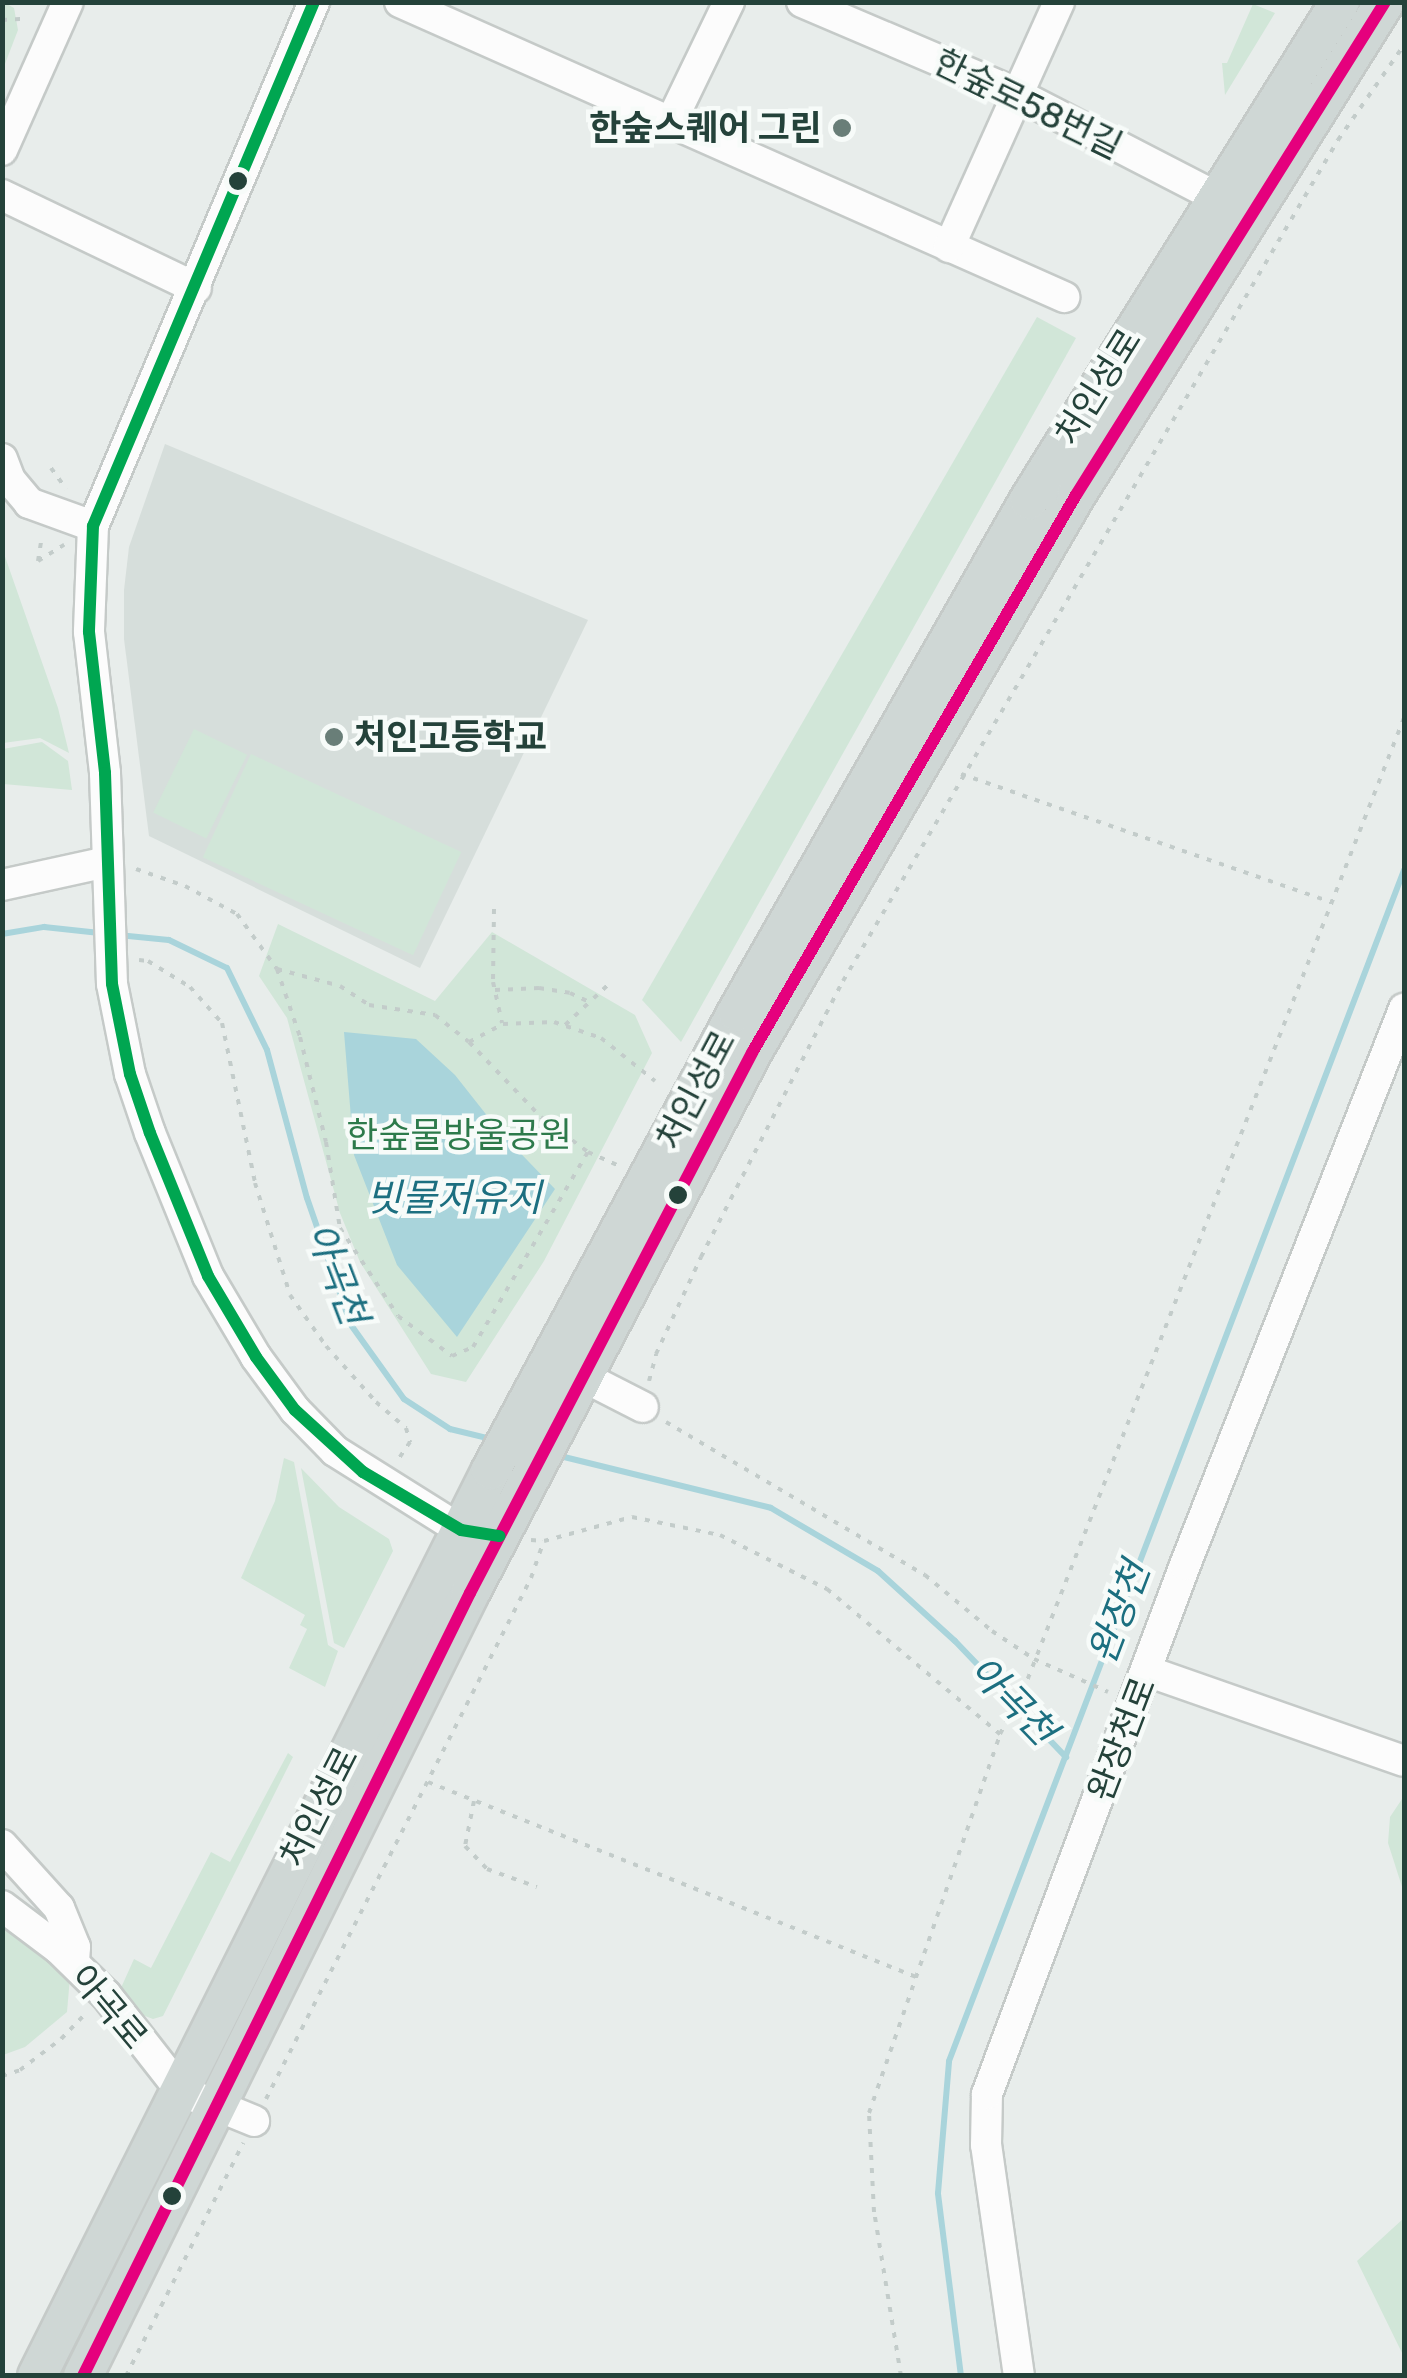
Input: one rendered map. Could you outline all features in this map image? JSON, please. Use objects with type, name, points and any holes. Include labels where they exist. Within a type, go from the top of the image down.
[{"type":"main road","name":"처인성로","points":[[83,2376],[528,1480],[650,1179],[737,1012],[1029,500],[1214,197],[1340,2]]},
{"type":"main road","name":"처인성로","points":[[37,2376],[491,1470],[563,1389],[852,875],[1076,495],[1385,2]]},
{"type":"street","points":[[314,2],[93,526],[89,632],[104,756],[109,957],[135,1089],[208,1276],[256,1358],[295,1410],[336,1451],[462,1530],[500,1536]]},
{"type":"street","points":[[400,2],[1064,296]]},
{"type":"street","points":[[670,124],[730,2]]},
{"type":"street","name":"한숲로58번길","points":[[802,2],[1015,94],[1250,213]]},
{"type":"street","points":[[948,246],[1058,2]]},
{"type":"street","points":[[2,150],[64,4]]},
{"type":"street","points":[[2,195],[196,288]]},
{"type":"street","points":[[2,459],[10,480],[29,504],[93,526]]},
{"type":"street","points":[[2,885],[108,862]]},
{"type":"street","name":"완장천로","points":[[1019,2376],[986,2145],[987,2094],[1404,1009]]},
{"type":"street","points":[[563,1389],[642,1407]]},
{"type":"street","points":[[1147,1672],[1404,1761]]},
{"type":"street","points":[[2,1845],[60,1908],[80,1968]]},
{"type":"street","name":"아곡로","points":[[2,1906],[80,1968],[181,2091],[254,2121]]},
{"type":"path","points":[[2,20],[24,19]]},
{"type":"path","points":[[1108,1692],[1034,1660],[925,1575],[642,1407],[656,1354],[701,1258],[843,981],[961,774],[1338,140],[1404,45]]},
{"type":"path","points":[[901,2376],[874,2212],[869,2112],[1000,1734],[1023,1691],[1404,718]]},
{"type":"path","points":[[961,774],[1332,903]]},
{"type":"path","points":[[108,862],[185,886],[237,914],[277,969],[300,1037],[326,1142],[340,1228],[398,1316],[452,1356],[473,1347],[588,1152]]},
{"type":"path","points":[[494,909],[494,990],[503,1024]]},
{"type":"path","points":[[109,957],[148,960],[190,986],[222,1024],[255,1183],[290,1295],[326,1346],[376,1402],[406,1428],[410,1442],[382,1483]]},
{"type":"path","points":[[277,969],[340,986],[370,1005],[435,1014],[469,1042],[541,1118],[588,1152],[650,1179]]},
{"type":"path","points":[[564,1025],[608,984]]},
{"type":"path","points":[[494,990],[539,988],[570,993],[589,1002]]},
{"type":"path","points":[[469,1042],[503,1024],[564,1025],[601,1038],[655,1081]]},
{"type":"path","points":[[500,1536],[544,1541],[632,1517],[720,1536],[826,1589],[1000,1734]]},
{"type":"path","points":[[126,2376],[531,1578],[544,1541]]},
{"type":"path","points":[[428,1782],[916,1977]]},
{"type":"path","points":[[474,1801],[466,1846],[486,1869],[537,1886]]},
{"type":"path","points":[[2,2076],[20,2070],[87,2011],[80,1968]]},
{"type":"shaded area","name":"처인고등학교","points":[[165,444],[588,620],[420,968],[149,836],[124,639],[124,590],[129,547]]},
{"type":"green space","points":[[5,3],[14,8],[18,30],[3,69]]},
{"type":"green space","points":[[1253,4],[1275,13],[1225,95],[1222,63],[1227,63]]},
{"type":"green space","points":[[1037,317],[1076,338],[681,1042],[642,1000]]},
{"type":"green space","points":[[2,548],[58,708],[69,753],[40,738],[3,743]]},
{"type":"green space","points":[[194,729],[247,755],[206,838],[153,813]]},
{"type":"green space","points":[[42,742],[68,761],[72,790],[3,784],[3,749]]},
{"type":"green space","points":[[251,754],[461,852],[413,955],[203,857]]},
{"type":"green space","name":"한숲물방울공원","points":[[278,924],[435,1001],[492,932],[635,1015],[652,1053],[544,1261],[466,1382],[431,1374],[360,1262],[340,1213],[287,1018],[259,976]]},
{"type":"green space","points":[[284,1458],[294,1462],[328,1645],[338,1651],[325,1687],[289,1668],[307,1629],[300,1625],[305,1615],[241,1578],[275,1501]]},
{"type":"green space","points":[[301,1468],[339,1507],[389,1539],[393,1551],[344,1648],[334,1643]]},
{"type":"green space","points":[[288,1753],[293,1757],[163,2016],[153,2019],[132,2011],[120,1990],[134,1959],[151,1968],[211,1852],[230,1862]]},
{"type":"green space","points":[[1404,1796],[1404,1893],[1388,1843],[1390,1817]]},
{"type":"green space","points":[[2,1925],[70,1977],[67,2012],[25,2047],[3,2055]]},
{"type":"green space","points":[[1404,2218],[1404,2376],[1403,2355],[1357,2261]]},
{"type":"water","name":"빗물저유지","points":[[344,1032],[416,1039],[455,1075],[500,1132],[555,1189],[457,1337],[397,1265],[354,1155]]},
{"type":"waterway","name":"완장천","points":[[961,2376],[938,2193],[949,2061],[1404,870]]},
{"type":"waterway","name":"아곡천","points":[[2,934],[44,927],[100,933]]},
{"type":"waterway","name":"아곡천","points":[[118,935],[169,940],[227,968],[267,1050],[307,1198],[351,1325],[404,1399],[450,1429],[495,1440]]},
{"type":"waterway","name":"아곡천","points":[[556,1455],[771,1508],[878,1571],[955,1641],[1066,1757]]},
{"type":"transit line","points":[[314,2],[93,526],[89,632],[105,773],[112,984],[130,1074],[150,1133],[208,1276],[256,1357],[295,1410],[363,1472],[461,1530],[500,1536]]},
{"type":"transit line","points":[[83,2376],[470,1593],[753,1051],[1076,495],[1385,2]]},
{"type":"place","name":"한숲스퀘어 그린","points":[[842,128]]},
{"type":"place","name":"처인고등학교","points":[[334,737]]}]
